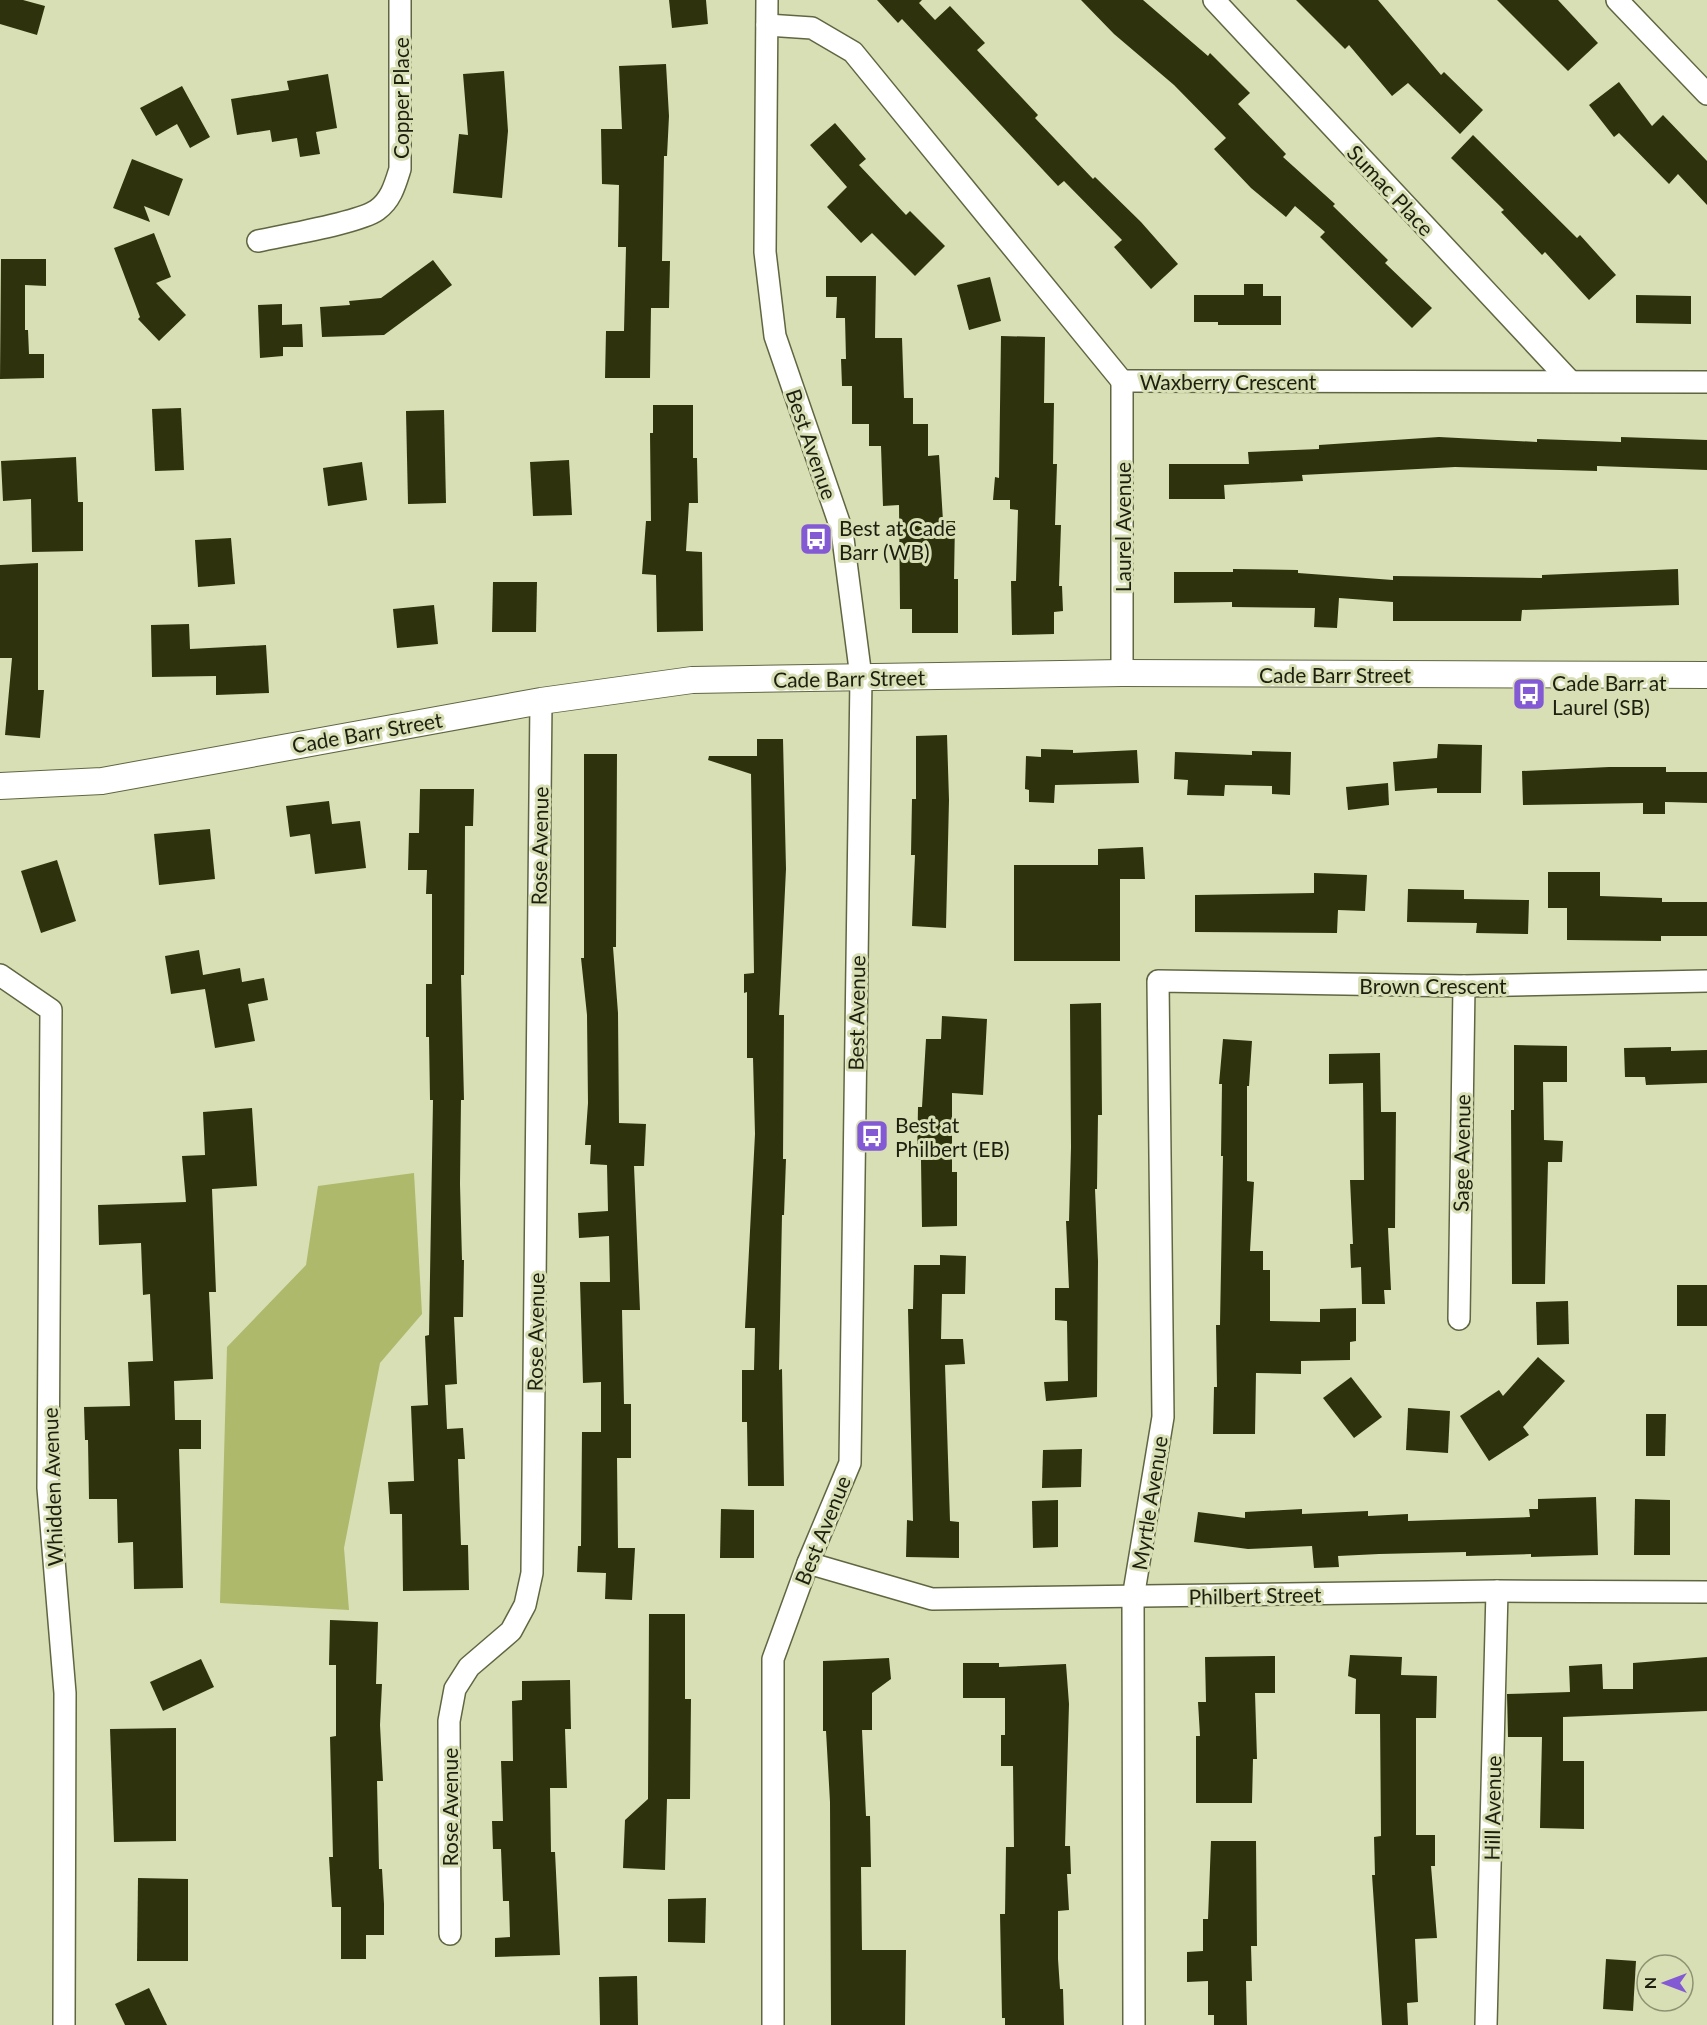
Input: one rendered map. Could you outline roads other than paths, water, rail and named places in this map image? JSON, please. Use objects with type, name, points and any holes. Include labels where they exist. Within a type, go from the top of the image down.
[{"type":"street","name":"Copper Place","points":[[258,241],[354,219],[376,210],[392,195],[400,169],[400,0]]},
{"type":"street","name":"Best Avenue","points":[[766,0],[765,252],[775,336],[842,531],[861,678],[850,1463],[808,1563],[773,1659],[773,2025]]},
{"type":"street","name":"Sumac Place","points":[[1214,0],[1569,380]]},
{"type":"street","points":[[1617,0],[1707,94]]},
{"type":"street","name":"Waxberry Crescent","points":[[767,25],[812,28],[853,52],[1122,381],[1707,382]]},
{"type":"street","name":"Laurel Avenue","points":[[1122,381],[1122,673]]},
{"type":"street","name":"Cade Barr Street","points":[[0,786],[102,781],[541,700],[692,680],[1122,673],[1707,675]]},
{"type":"street","name":"Rose Avenue","points":[[450,1934],[449,1720],[455,1689],[469,1667],[511,1631],[525,1605],[532,1573],[541,700]]},
{"type":"street","name":"Whidden Avenue","points":[[0,975],[51,1010],[48,1488],[65,1692],[64,2025]]},
{"type":"street","name":"Brown Crescent","points":[[1158,981],[1464,986],[1707,981]]},
{"type":"street","name":"Myrtle Avenue","points":[[1134,2025],[1133,1598],[1163,1417],[1158,981]]},
{"type":"street","name":"Sage Avenue","points":[[1459,1319],[1464,986]]},
{"type":"street","name":"Philbert Street","points":[[808,1563],[932,1599],[1133,1598],[1497,1591],[1707,1592]]},
{"type":"street","name":"Hill Avenue","points":[[1486,2025],[1497,1591]]},
{"type":"place","name":"Best at Cade Barr (WB)","points":[[816,539]]},
{"type":"place","name":"Cade Barr at Laurel (SB)","points":[[1529,694]]},
{"type":"place","name":"Best at Philbert (EB)","points":[[872,1136]]}]
